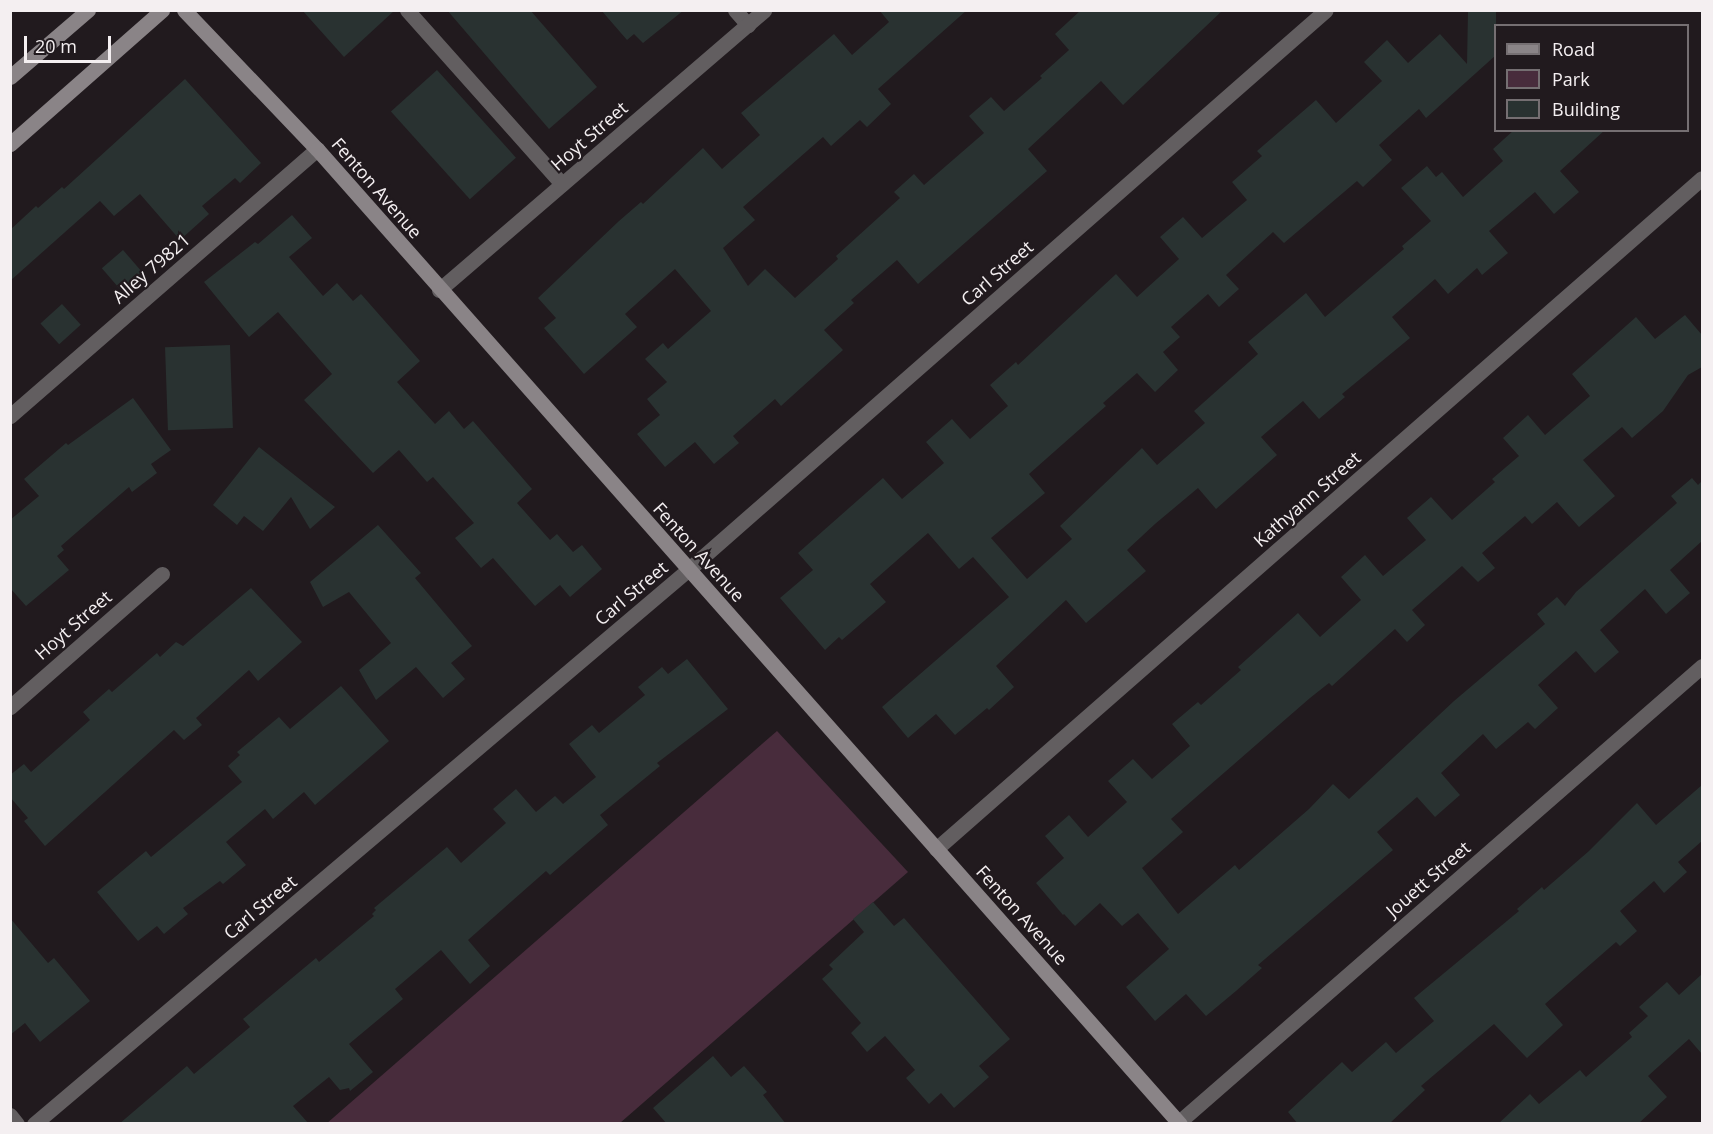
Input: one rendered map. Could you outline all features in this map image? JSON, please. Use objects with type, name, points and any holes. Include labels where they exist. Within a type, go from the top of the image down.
[{"type":"street","points":[[10,76],[88,10]]},
{"type":"street","points":[[10,144],[162,10]]},
{"type":"street","name":"Fenton Avenue","points":[[184,10],[317,149],[439,290],[1180,1123]]},
{"type":"street","points":[[407,10],[562,184]]},
{"type":"street","points":[[735,10],[748,25]]},
{"type":"street","name":"Hoyt Street","points":[[439,290],[764,10]]},
{"type":"street","name":"Carl Street","points":[[34,1124],[689,569],[1326,10]]},
{"type":"street","name":"Alley 79821","points":[[10,416],[317,149]]},
{"type":"street","name":"Kathyann Street","points":[[936,849],[1702,178]]},
{"type":"street","name":"Hoyt Street","points":[[10,706],[162,573]]},
{"type":"street","name":"Jouett Street","points":[[1180,1123],[1702,666]]},
{"type":"street","points":[[10,1115],[18,1124]]},
{"type":"green space","points":[[777,731],[908,872],[620,1123],[326,1124]]},
{"type":"building","points":[[302,10],[395,10],[344,57]]},
{"type":"building","points":[[447,10],[530,10],[597,87],[549,129]]},
{"type":"building","points":[[601,10],[684,10],[643,43],[634,34],[627,40]]},
{"type":"building","points":[[879,10],[967,10],[878,89],[891,104],[867,127],[860,120],[831,146],[823,137],[743,207],[755,220],[723,248],[748,286],[765,269],[795,298],[838,259],[836,256],[900,198],[894,192],[914,174],[924,185],[984,133],[969,116],[991,97],[1004,111],[1042,78],[1040,76],[1069,50],[1055,34],[1081,10],[1223,10],[1123,105],[1101,81],[1028,149],[1047,171],[918,284],[897,260],[851,300],[854,303],[824,330],[843,350],[781,406],[775,399],[733,436],[739,443],[714,464],[695,442],[665,467],[637,434],[660,415],[647,399],[667,382],[645,359],[663,343],[668,349],[711,311],[675,269],[625,314],[637,327],[584,374],[544,328],[556,318],[538,298],[619,221],[641,202],[643,204],[703,148],[722,169],[760,135],[741,113],[834,34],[852,55],[889,22]]},
{"type":"building","points":[[1496,10],[1494,57],[1426,118],[1419,109],[1379,145],[1392,160],[1363,187],[1357,181],[1284,243],[1273,232],[1226,275],[1239,289],[1219,307],[1208,294],[1171,327],[1180,337],[1163,352],[1178,370],[1155,392],[1137,373],[1103,403],[1106,406],[1029,474],[1045,493],[991,538],[1027,579],[1072,539],[1060,526],[1142,448],[1157,465],[1205,423],[1194,411],[1258,354],[1248,342],[1306,293],[1325,317],[1404,249],[1402,246],[1431,221],[1401,188],[1427,166],[1436,177],[1442,172],[1463,197],[1503,161],[1493,149],[1512,132],[1603,132],[1560,171],[1579,192],[1554,214],[1535,192],[1489,231],[1508,253],[1482,275],[1477,268],[1448,294],[1435,279],[1392,317],[1410,338],[1342,394],[1345,397],[1319,419],[1303,401],[1261,437],[1277,455],[1216,509],[1198,488],[1155,524],[1127,550],[1146,571],[1086,623],[1066,600],[996,666],[1014,687],[989,710],[987,708],[955,735],[936,714],[908,738],[882,707],[1009,597],[973,557],[959,569],[928,533],[870,584],[886,602],[842,640],[839,637],[825,650],[780,598],[813,570],[798,553],[883,478],[902,499],[944,463],[926,442],[952,419],[970,439],[1008,406],[990,385],[1016,362],[1018,365],[1116,274],[1137,297],[1179,259],[1160,237],[1183,217],[1202,238],[1247,200],[1232,182],[1262,156],[1257,151],[1316,100],[1336,123],[1382,81],[1364,62],[1387,40],[1408,63],[1440,34],[1467,64],[1468,11]]},
{"type":"building","points":[[437,70],[516,158],[470,199],[391,111]]},
{"type":"building","points":[[185,79],[261,163],[240,183],[235,178],[202,206],[209,214],[180,240],[140,194],[114,216],[100,201],[10,281],[10,230],[36,206],[38,208],[62,187],[64,189]]},
{"type":"building","points":[[292,215],[312,238],[289,257],[323,296],[337,283],[353,301],[361,294],[420,361],[397,382],[435,424],[449,411],[464,429],[473,421],[532,489],[517,503],[550,540],[557,534],[573,552],[582,545],[602,569],[570,597],[560,585],[535,606],[493,558],[481,568],[455,538],[474,523],[433,477],[427,482],[399,450],[373,473],[304,400],[332,374],[278,312],[249,337],[204,282],[255,242],[258,244]]},
{"type":"building","points":[[123,250],[142,272],[121,290],[102,268]]},
{"type":"building","points":[[62,304],[81,325],[59,344],[40,323]]},
{"type":"building","points":[[1685,315],[1702,335],[1702,367],[1688,375],[1663,411],[1632,438],[1622,427],[1583,460],[1615,496],[1579,527],[1557,502],[1532,524],[1525,516],[1482,553],[1495,568],[1478,582],[1462,566],[1412,610],[1425,625],[1407,642],[1395,629],[1332,686],[1329,683],[1310,698],[1171,819],[1183,832],[1142,868],[1178,914],[1235,865],[1239,870],[1309,809],[1333,784],[1349,799],[1454,701],[1545,624],[1537,614],[1557,597],[1565,606],[1576,592],[1677,503],[1671,496],[1692,478],[1698,485],[1702,481],[1702,541],[1670,570],[1690,593],[1666,614],[1645,589],[1600,630],[1619,652],[1595,673],[1576,651],[1538,685],[1558,708],[1535,729],[1528,722],[1496,749],[1483,734],[1441,773],[1460,795],[1435,817],[1417,797],[1377,832],[1393,850],[1258,965],[1262,968],[1236,991],[1206,1016],[1186,994],[1155,1021],[1126,987],[1169,949],[1138,913],[1122,926],[1100,903],[1075,926],[1036,883],[1064,858],[1045,836],[1069,815],[1088,837],[1127,802],[1108,781],[1133,759],[1152,779],[1190,746],[1172,724],[1198,702],[1201,705],[1241,670],[1238,667],[1298,613],[1320,637],[1361,600],[1341,577],[1365,555],[1383,576],[1426,540],[1407,518],[1431,497],[1452,520],[1495,482],[1492,479],[1519,456],[1503,438],[1528,415],[1545,435],[1590,396],[1572,374],[1636,317],[1655,339]]},
{"type":"building","points":[[230,345],[233,428],[168,430],[165,347]]},
{"type":"building","points":[[133,398],[171,450],[151,464],[157,473],[132,492],[129,487],[61,546],[64,550],[57,556],[69,570],[26,606],[10,588],[10,520],[39,496],[24,479],[66,443],[68,445]]},
{"type":"building","points":[[259,447],[335,507],[310,529],[291,497],[263,531],[244,516],[237,525],[213,505]]},
{"type":"building","points":[[378,525],[421,573],[415,578],[472,646],[451,663],[465,679],[443,698],[416,667],[376,700],[359,670],[391,643],[349,592],[323,607],[310,582]]},
{"type":"building","points":[[251,588],[302,642],[258,681],[249,670],[196,718],[202,725],[184,740],[174,730],[45,846],[24,821],[28,818],[10,797],[10,775],[24,764],[31,772],[90,720],[83,712],[109,689],[112,692],[157,653],[160,657],[176,642],[183,646]]},
{"type":"building","points":[[687,659],[728,709],[657,763],[660,766],[600,815],[608,825],[550,875],[546,871],[468,940],[490,966],[470,984],[441,950],[395,989],[403,999],[349,1044],[373,1072],[350,1091],[349,1088],[340,1090],[329,1077],[293,1106],[309,1124],[119,1124],[187,1066],[194,1074],[250,1027],[243,1019],[316,958],[319,962],[374,916],[372,914],[376,910],[374,908],[447,847],[461,863],[506,823],[493,809],[516,789],[536,812],[555,796],[563,804],[596,777],[569,744],[592,725],[599,733],[645,695],[638,687],[662,667],[668,674]]},
{"type":"building","points":[[341,686],[389,741],[315,805],[304,792],[273,819],[265,809],[226,842],[246,865],[223,884],[220,881],[183,908],[188,914],[164,934],[157,926],[138,941],[97,892],[146,851],[151,857],[242,782],[228,766],[240,755],[237,752],[279,717],[290,729]]},
{"type":"building","points":[[1702,785],[1702,841],[1678,862],[1687,872],[1664,893],[1654,881],[1620,911],[1637,931],[1620,946],[1616,942],[1545,1004],[1563,1025],[1527,1058],[1494,1024],[1421,1086],[1425,1090],[1389,1124],[1298,1124],[1288,1112],[1342,1062],[1352,1072],[1386,1042],[1396,1053],[1434,1021],[1414,998],[1519,911],[1517,909],[1542,887],[1544,890],[1589,851],[1637,803],[1656,825]]},
{"type":"building","points":[[873,902],[894,926],[904,918],[1010,1039],[979,1066],[989,1077],[954,1108],[941,1093],[929,1104],[906,1078],[915,1070],[885,1036],[867,1052],[851,1033],[861,1023],[822,979],[833,969],[829,965],[864,932],[853,919]]},
{"type":"building","points":[[10,918],[48,963],[54,958],[90,1001],[40,1042],[25,1023],[10,1035]]},
{"type":"building","points":[[1702,974],[1702,1054],[1689,1039],[1648,1076],[1667,1097],[1638,1124],[1498,1124],[1530,1094],[1539,1104],[1580,1070],[1586,1077],[1632,1037],[1629,1033],[1648,1016],[1639,1007],[1667,982],[1679,995]]},
{"type":"building","points":[[713,1056],[731,1077],[744,1066],[767,1092],[763,1095],[786,1124],[667,1124],[653,1108]]}]
